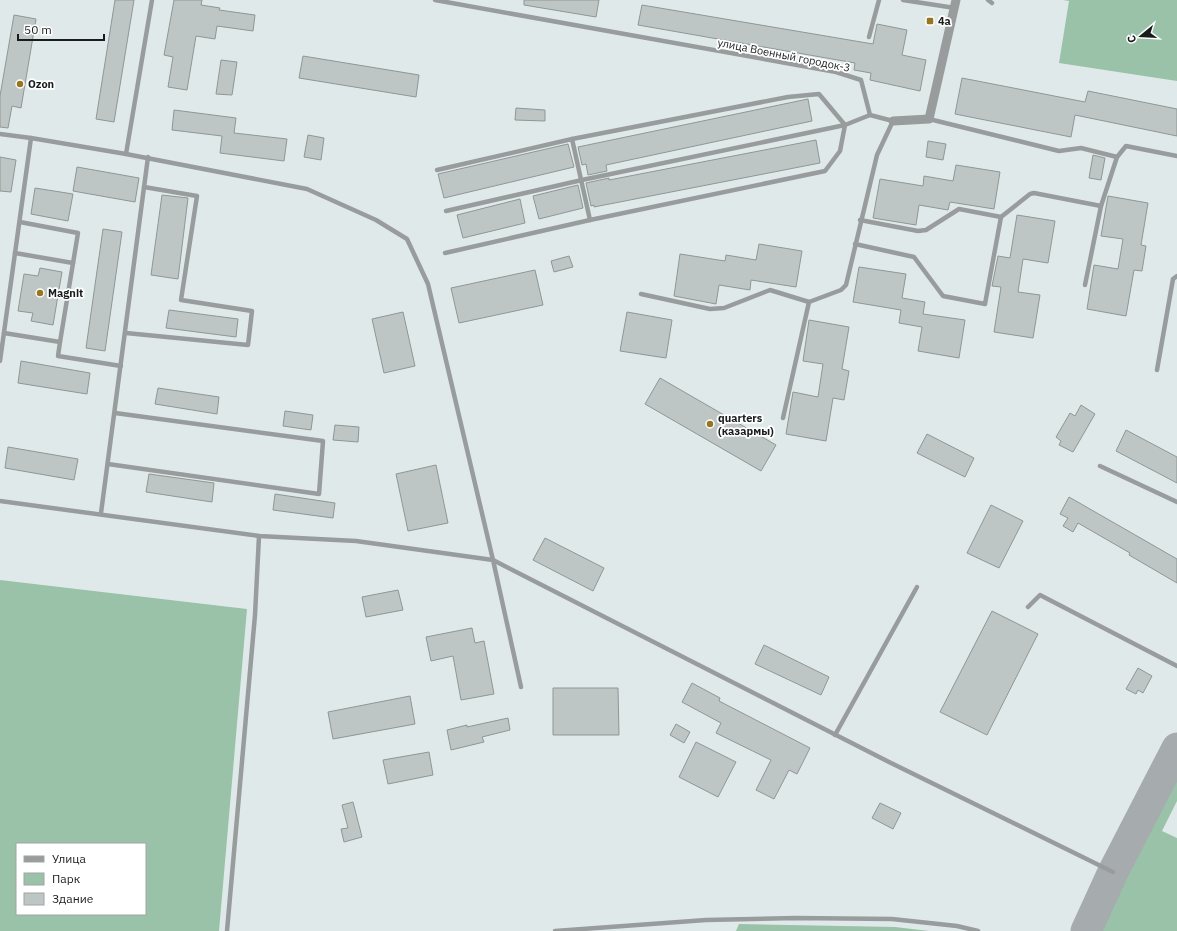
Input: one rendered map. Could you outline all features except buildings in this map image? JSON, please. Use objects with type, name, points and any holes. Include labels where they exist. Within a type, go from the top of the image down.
[{"type":"street","points":[[893,121],[929,119],[955,4]]},
{"type":"lane","points":[[126,154],[152,0]]},
{"type":"lane","name":"улица Военный городок-3","points":[[435,0],[836,72],[861,80],[870,115]]},
{"type":"lane","points":[[869,37],[879,0]]},
{"type":"lane","points":[[903,0],[955,4]]},
{"type":"lane","points":[[438,170],[572,139],[788,97],[819,94],[845,125]]},
{"type":"lane","points":[[446,211],[582,180],[845,125],[870,115],[893,121],[877,155],[860,220],[846,285],[841,290],[809,302],[770,290],[724,308],[710,309],[641,294]]},
{"type":"lane","points":[[929,119],[1059,151],[1081,148],[1117,157]]},
{"type":"lane","points":[[445,253],[590,220],[825,171],[840,151],[845,125]]},
{"type":"lane","points":[[0,134],[148,157],[307,189],[376,220],[407,239],[428,284],[493,560],[521,687]]},
{"type":"lane","points":[[0,361],[20,222],[30,138]]},
{"type":"lane","points":[[572,139],[590,220]]},
{"type":"lane","points":[[1086,285],[1101,206],[1117,157],[1126,146],[1177,156]]},
{"type":"lane","points":[[101,514],[148,157]]},
{"type":"lane","points":[[126,333],[248,345],[252,311],[182,300],[196,196],[144,187]]},
{"type":"lane","points":[[855,244],[914,257],[943,296],[985,304],[1001,217],[1030,194],[1034,193],[1101,206]]},
{"type":"lane","points":[[860,220],[918,231],[926,230],[959,209],[1001,217]]},
{"type":"lane","points":[[20,222],[78,233],[58,356],[121,366]]},
{"type":"lane","points":[[15,253],[73,263]]},
{"type":"lane","points":[[1157,370],[1173,279],[1177,276]]},
{"type":"lane","points":[[783,418],[809,302]]},
{"type":"lane","points":[[4,333],[60,342]]},
{"type":"lane","points":[[108,464],[319,494],[323,441],[115,413]]},
{"type":"lane","points":[[1100,466],[1177,502]]},
{"type":"lane","points":[[0,501],[259,536],[356,540],[493,560],[836,735],[1112,872]]},
{"type":"lane","points":[[228,931],[254,623],[259,536]]},
{"type":"lane","points":[[836,735],[917,587]]},
{"type":"lane","points":[[1028,607],[1040,595],[1177,666]]},
{"type":"lane","points":[[555,931],[706,920],[796,918],[892,919],[957,926],[978,931]]},
{"type":"green space","points":[[1063,0],[1177,0],[1177,81],[1059,63],[1069,1]]},
{"type":"green space","points":[[0,580],[247,609],[219,931],[0,931]]},
{"type":"green space","points":[[1177,774],[1177,801],[1162,831],[1177,838],[1177,931],[1096,931]]},
{"type":"green space","points":[[739,924],[895,927],[929,931],[736,931]]},
{"type":"taxiway","points":[[1086,931],[1113,872],[1177,748]]},
{"type":"place","name":"4а","points":[[930,21]]},
{"type":"place","name":"Ozon","points":[[20,84]]},
{"type":"place","name":"Magnit","points":[[40,293]]},
{"type":"place","name":"quarters (казармы)","points":[[710,424]]}]
